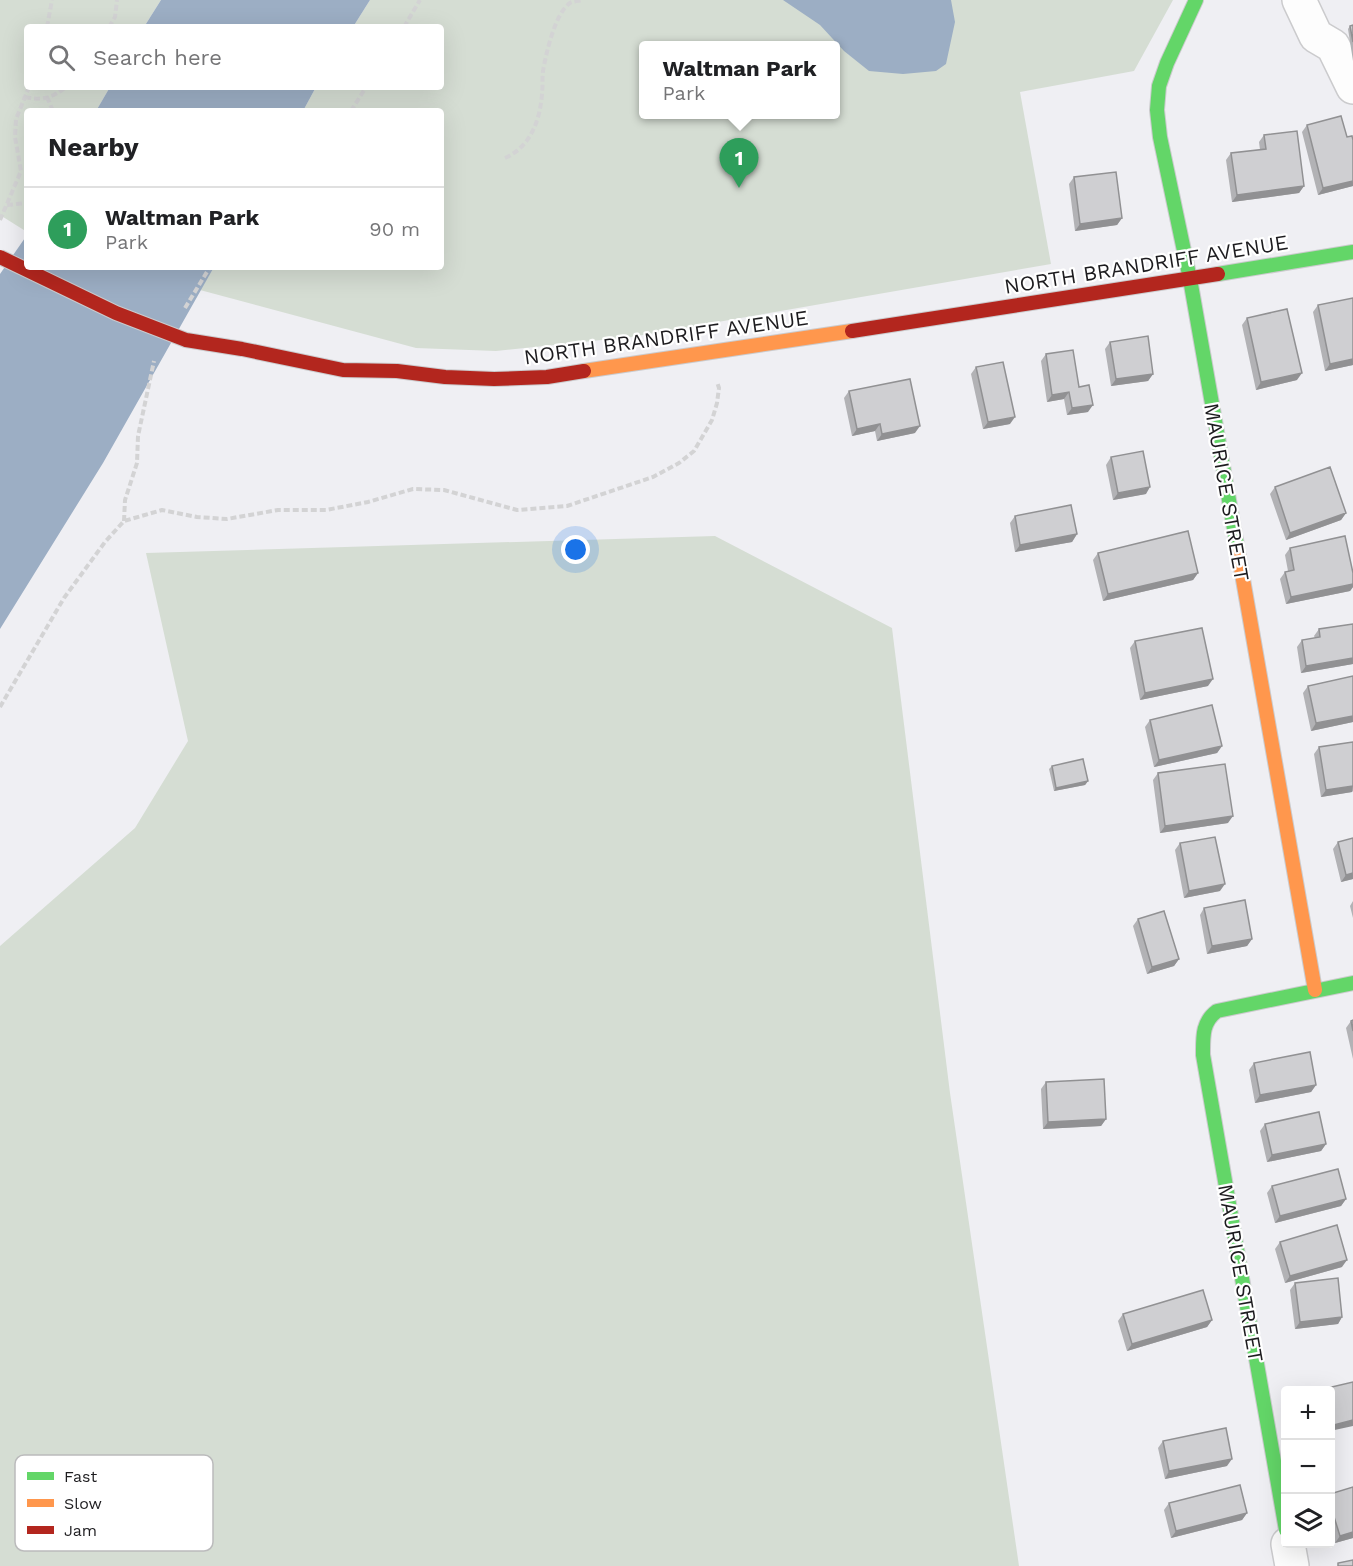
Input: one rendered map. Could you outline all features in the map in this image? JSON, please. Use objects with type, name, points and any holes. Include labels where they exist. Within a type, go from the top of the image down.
[{"type":"street","name":"MAURICE STREET","points":[[1196,0],[1159,86],[1157,110],[1160,137],[1190,279],[1315,990],[1217,1011],[1209,1016],[1203,1028],[1203,1055],[1281,1501]]},
{"type":"street","points":[[1299,0],[1316,36],[1333,46],[1353,87]]},
{"type":"street","name":"NORTH BRANDRIFF AVENUE","points":[[27,270],[116,313],[186,340],[242,348],[343,370],[397,371],[446,377],[494,379],[547,377],[1353,252]]},
{"type":"street","name":"NORTH BRANDRIFF AVENUE","points":[[0,257],[24,269]]},
{"type":"street","points":[[1315,990],[1353,983]]},
{"type":"street","points":[[1289,1548],[1292,1566]]},
{"type":"path","points":[[48,24],[52,0]]},
{"type":"path","points":[[111,24],[115,17],[117,0]]},
{"type":"path","points":[[406,24],[420,0]]},
{"type":"path","points":[[505,158],[524,145],[537,123],[544,64],[560,14],[571,3],[583,0]]},
{"type":"path","points":[[0,220],[21,171],[15,137],[16,119],[28,90]]},
{"type":"path","points":[[25,97],[39,100],[60,90]]},
{"type":"path","points":[[353,108],[364,90]]},
{"type":"path","points":[[47,97],[52,108]]},
{"type":"path","points":[[6,205],[24,203]]},
{"type":"path","points":[[181,315],[208,270]]},
{"type":"path","points":[[124,521],[125,500],[137,463],[138,436],[152,363],[158,353]]},
{"type":"path","points":[[0,707],[64,598],[105,542],[124,521],[162,510],[197,517],[227,519],[278,510],[326,510],[368,502],[413,489],[444,490],[517,510],[567,506],[653,477],[679,463],[694,451],[712,420],[717,403],[719,388],[709,353]]},
{"type":"shaded area","points":[[0,0],[161,0],[146,24],[24,24],[24,90],[108,90],[98,108],[24,108],[24,230],[0,215]]},
{"type":"shaded area","points":[[370,0],[1173,0],[1134,71],[1020,92],[1051,264],[631,337],[496,351],[416,348],[200,290],[212,270],[444,270],[444,108],[305,108],[314,90],[444,90],[444,24],[355,24]]},
{"type":"shaded area","points":[[715,536],[892,628],[950,1093],[1019,1566],[0,1566],[0,946],[135,828],[188,741],[146,553]]},
{"type":"water","points":[[161,0],[370,0],[355,24],[146,24]]},
{"type":"water","points":[[783,0],[951,0],[955,22],[946,64],[936,71],[903,74],[869,71],[844,51],[840,47],[840,41],[835,41],[820,25]]},
{"type":"water","points":[[108,90],[314,90],[305,108],[98,108]]},
{"type":"water","points":[[24,239],[24,270],[212,270],[103,463],[0,629],[0,274]]},
{"type":"building","points":[[1353,25],[1353,42],[1350,26]]},
{"type":"building","points":[[1341,116],[1347,137],[1352,136],[1353,140],[1353,181],[1323,188],[1307,125]]},
{"type":"building","points":[[1297,131],[1304,186],[1237,195],[1231,153],[1266,149],[1264,135]]},
{"type":"building","points":[[1116,172],[1122,218],[1080,224],[1074,177]]},
{"type":"building","points":[[1353,298],[1353,359],[1330,364],[1318,305]]},
{"type":"building","points":[[1287,309],[1302,373],[1261,382],[1247,318]]},
{"type":"building","points":[[1148,336],[1153,374],[1116,379],[1110,342]]},
{"type":"building","points":[[1073,350],[1079,387],[1089,385],[1093,405],[1072,408],[1069,392],[1052,395],[1046,354]]},
{"type":"building","points":[[1003,362],[1015,417],[988,422],[976,367]]},
{"type":"building","points":[[910,379],[920,426],[882,434],[880,424],[857,429],[849,391]]},
{"type":"building","points":[[1143,451],[1150,487],[1118,493],[1111,457]]},
{"type":"building","points":[[1330,467],[1346,513],[1290,533],[1275,487]]},
{"type":"building","points":[[1071,505],[1077,534],[1020,545],[1015,516]]},
{"type":"building","points":[[1188,531],[1198,573],[1108,594],[1098,553]]},
{"type":"building","points":[[1345,536],[1353,573],[1353,584],[1291,597],[1285,572],[1294,570],[1290,548]]},
{"type":"building","points":[[1353,624],[1353,658],[1306,666],[1302,640],[1320,637],[1319,629]]},
{"type":"building","points":[[1202,628],[1213,679],[1145,693],[1135,641]]},
{"type":"building","points":[[1353,676],[1353,716],[1316,723],[1308,686]]},
{"type":"building","points":[[1212,705],[1222,746],[1159,760],[1150,720]]},
{"type":"building","points":[[1353,742],[1353,786],[1326,790],[1319,747]]},
{"type":"building","points":[[1083,759],[1088,781],[1056,788],[1052,766]]},
{"type":"building","points":[[1225,764],[1233,816],[1165,826],[1158,773]]},
{"type":"building","points":[[1215,837],[1225,884],[1189,891],[1180,843]]},
{"type":"building","points":[[1353,838],[1353,873],[1346,875],[1338,842]]},
{"type":"building","points":[[1245,900],[1252,939],[1212,946],[1204,908]]},
{"type":"building","points":[[1164,911],[1179,959],[1152,967],[1138,919]]},
{"type":"building","points":[[1310,1052],[1316,1085],[1260,1095],[1254,1063]]},
{"type":"building","points":[[1104,1079],[1106,1119],[1048,1122],[1046,1082]]},
{"type":"building","points":[[1319,1112],[1326,1144],[1272,1155],[1265,1124]]},
{"type":"building","points":[[1338,1169],[1346,1199],[1280,1216],[1272,1186]]},
{"type":"building","points":[[1337,1225],[1347,1260],[1290,1276],[1280,1242]]},
{"type":"building","points":[[1338,1278],[1342,1317],[1300,1322],[1295,1283]]},
{"type":"building","points":[[1203,1290],[1212,1320],[1132,1344],[1123,1314]]},
{"type":"building","points":[[1353,1382],[1353,1420],[1335,1425],[1335,1386]]},
{"type":"building","points":[[1226,1428],[1232,1459],[1169,1471],[1163,1441]]},
{"type":"building","points":[[1240,1485],[1247,1513],[1176,1531],[1169,1503]]},
{"type":"building","points":[[1353,1487],[1353,1532],[1340,1536],[1335,1520],[1335,1492]]},
{"type":"building","points":[[1353,1560],[1353,1566],[1338,1566],[1338,1563]]},
{"type":"traffic: fast","points":[[1196,0],[1167,63],[1159,86],[1157,110],[1160,137],[1190,279],[1238,551]]},
{"type":"traffic: fast","points":[[1218,274],[1353,252]]},
{"type":"traffic: fast","points":[[1281,1501],[1203,1055],[1203,1036],[1208,1020],[1217,1011],[1353,983]]},
{"type":"traffic: slow","points":[[584,371],[852,331]]},
{"type":"traffic: slow","points":[[1238,551],[1315,990]]},
{"type":"traffic: jam","points":[[0,257],[24,269]]},
{"type":"traffic: jam","points":[[27,270],[116,313],[186,340]]},
{"type":"traffic: jam","points":[[852,331],[1218,274]]},
{"type":"traffic: jam","points":[[186,340],[343,370],[397,371],[445,377],[494,379],[547,377],[584,371]]},
{"type":"place","name":"Waltman Park","points":[[739,188]]}]
